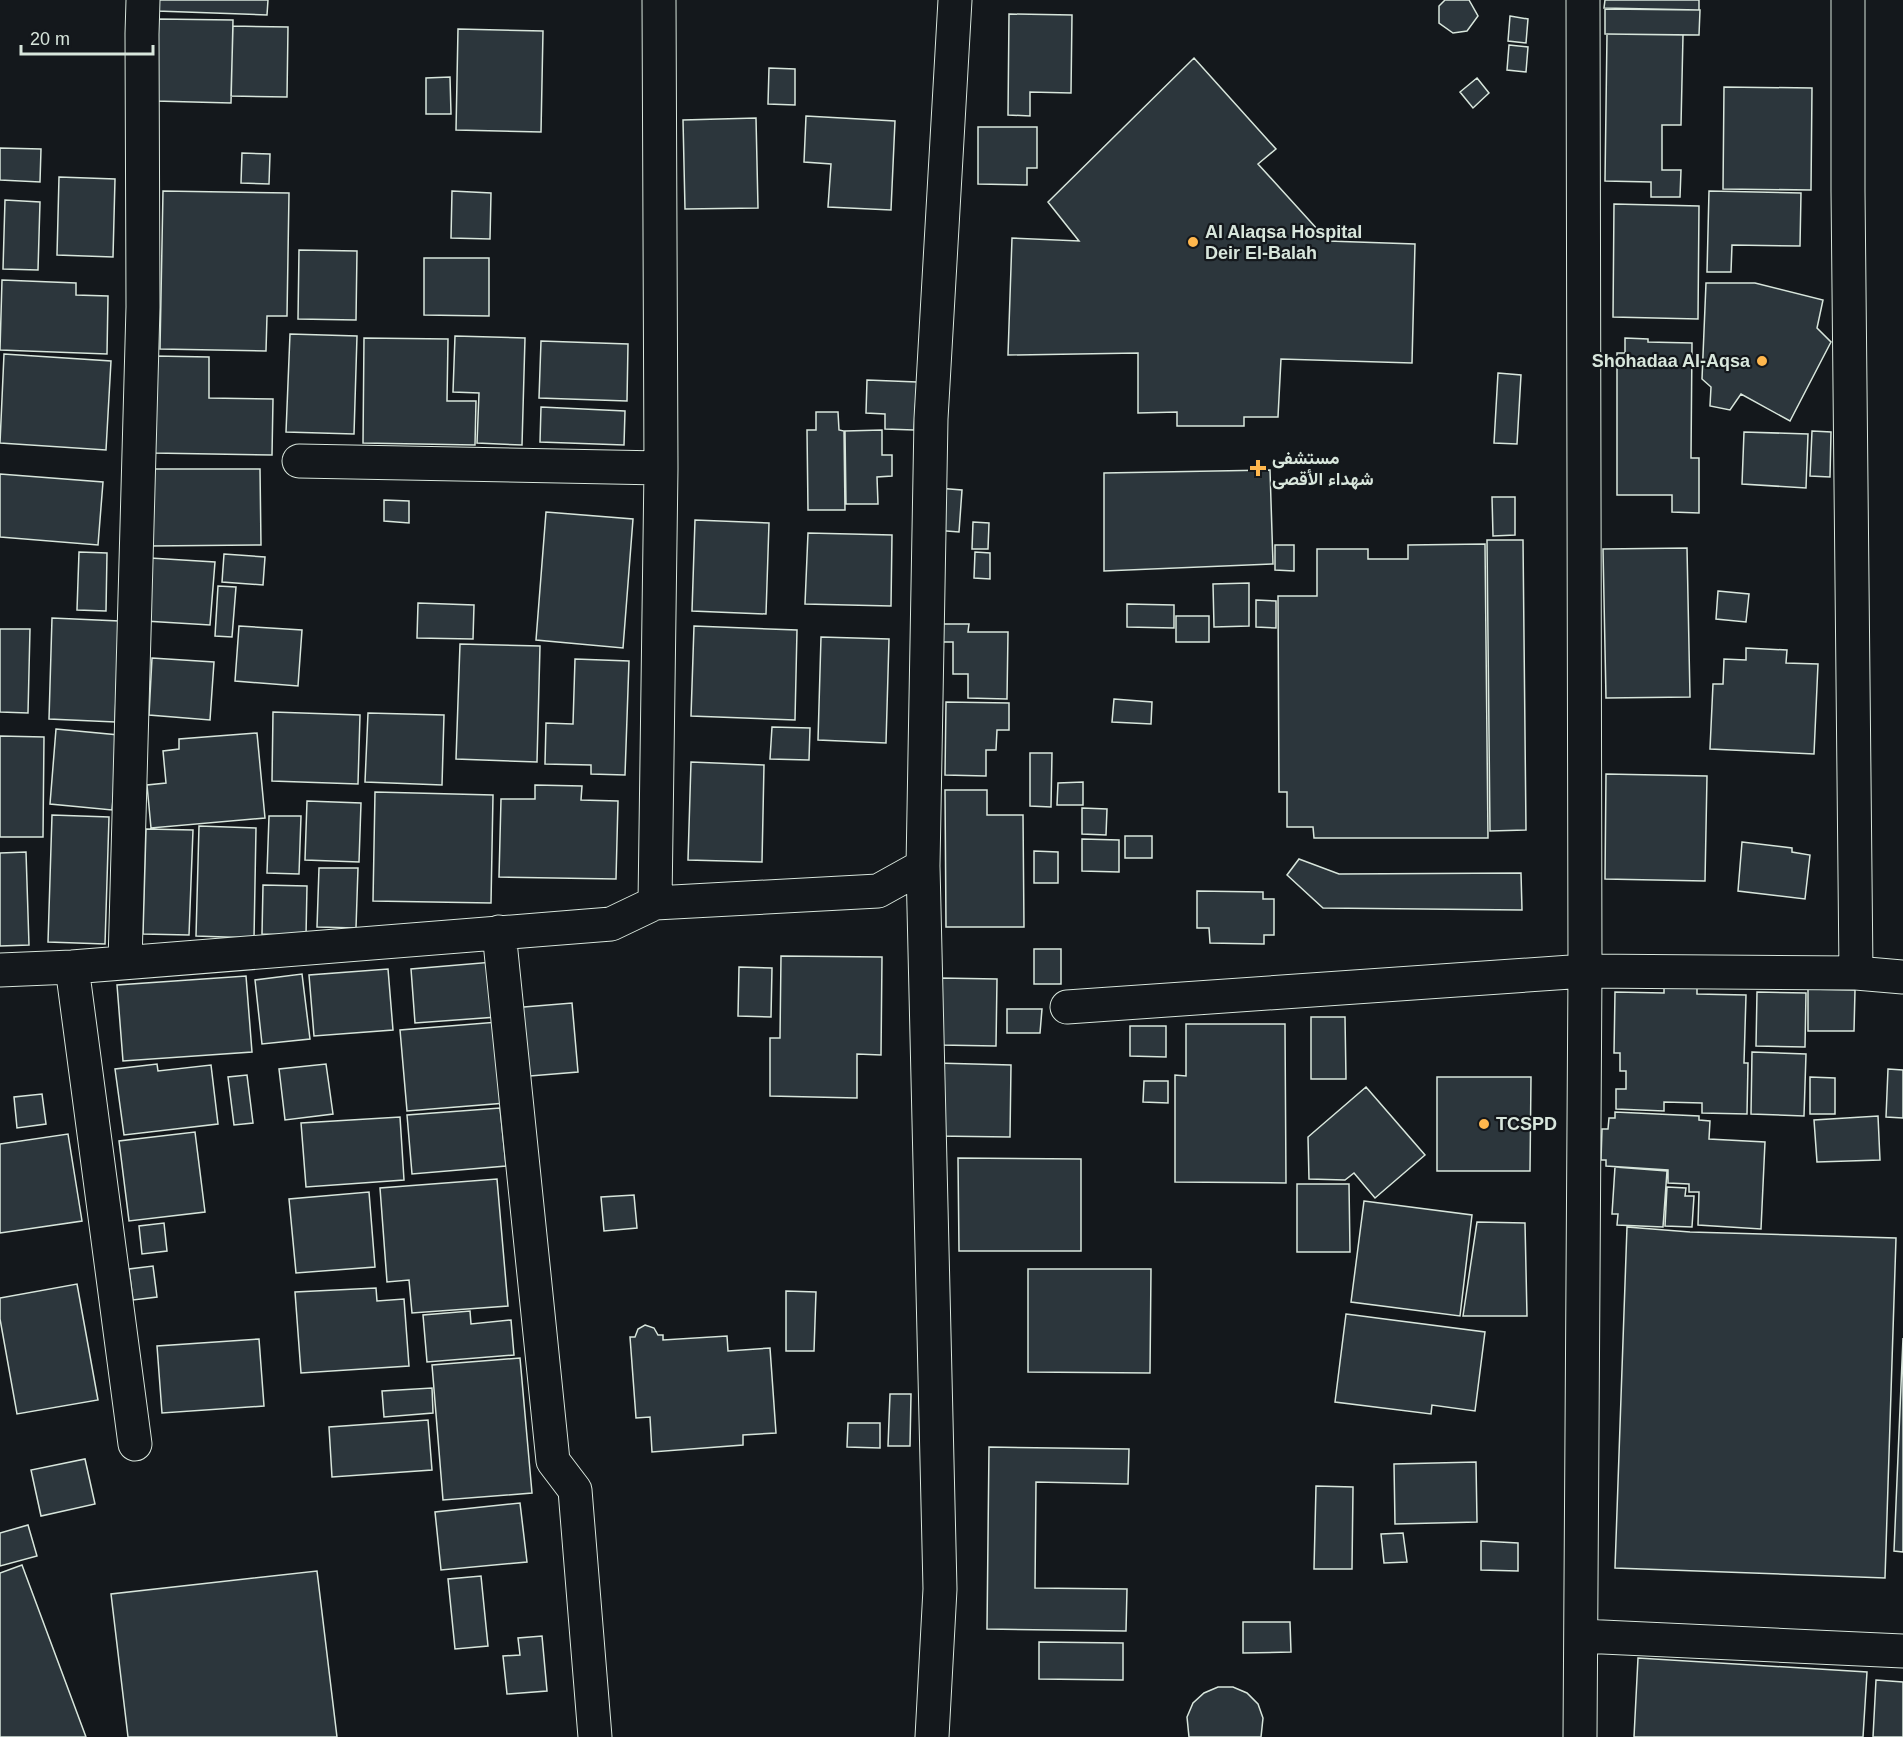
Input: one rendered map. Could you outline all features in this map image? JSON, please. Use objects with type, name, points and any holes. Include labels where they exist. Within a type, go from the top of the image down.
[{"type":"street","points":[[125,962],[143,307],[143,0]]},
{"type":"street","points":[[655,903],[661,468],[659,0]]},
{"type":"street","points":[[933,1737],[940,1588],[923,866],[931,419],[955,0]]},
{"type":"street","points":[[1580,1737],[1585,971],[1583,0]]},
{"type":"street","points":[[1848,0],[1856,973]]},
{"type":"street","points":[[298,461],[661,468]]},
{"type":"street","points":[[0,970],[72,967],[611,924],[655,903],[878,891],[923,866]]},
{"type":"street","points":[[499,932],[553,1461],[575,1490],[595,1737]]},
{"type":"street","points":[[72,967],[135,1444]]},
{"type":"street","points":[[1067,1007],[1585,971],[1856,973],[1903,976]]},
{"type":"street","points":[[1581,1636],[1903,1651]]},
{"type":"building","points":[[157,0],[268,0],[267,15],[157,11]]},
{"type":"building","points":[[1445,0],[1469,0],[1478,16],[1467,31],[1453,33],[1439,23],[1439,6]]},
{"type":"building","points":[[1605,0],[1699,0],[1699,10],[1604,8]]},
{"type":"building","points":[[1605,9],[1700,10],[1699,35],[1605,34]]},
{"type":"building","points":[[1009,14],[1072,15],[1071,93],[1030,92],[1030,116],[1008,115]]},
{"type":"building","points":[[1510,16],[1528,19],[1526,43],[1508,41]]},
{"type":"building","points":[[157,19],[233,20],[231,103],[155,101]]},
{"type":"building","points":[[233,26],[288,27],[287,97],[231,96]]},
{"type":"building","points":[[458,29],[543,31],[541,132],[456,130]]},
{"type":"building","points":[[1607,34],[1683,35],[1681,125],[1662,125],[1662,170],[1681,170],[1680,197],[1651,197],[1651,182],[1605,181]]},
{"type":"building","points":[[1509,45],[1528,47],[1526,72],[1507,70]]},
{"type":"building","name":"Al Alaqsa Hospital Deir El-Balah","points":[[1194,58],[1276,149],[1258,164],[1328,241],[1415,244],[1412,363],[1281,359],[1278,417],[1244,417],[1244,426],[1177,426],[1177,412],[1138,413],[1138,353],[1008,355],[1012,238],[1079,241],[1048,202]]},
{"type":"building","points":[[769,68],[795,69],[795,105],[768,104]]},
{"type":"building","points":[[450,77],[451,114],[426,114],[426,78]]},
{"type":"building","points":[[1477,78],[1489,93],[1473,108],[1460,92]]},
{"type":"building","points":[[1724,87],[1812,88],[1811,190],[1723,189]]},
{"type":"building","points":[[806,116],[895,121],[891,210],[828,207],[831,164],[804,162]]},
{"type":"building","points":[[756,118],[758,208],[685,209],[683,120]]},
{"type":"building","points":[[978,127],[1037,127],[1037,168],[1027,168],[1027,185],[978,184]]},
{"type":"building","points":[[0,148],[41,149],[40,182],[0,180]]},
{"type":"building","points":[[242,153],[270,154],[269,184],[241,183]]},
{"type":"building","points":[[59,177],[115,179],[113,257],[57,255]]},
{"type":"building","points":[[163,191],[289,193],[287,316],[267,316],[266,351],[160,349]]},
{"type":"building","points":[[452,191],[491,193],[490,239],[451,238]]},
{"type":"building","points":[[1709,191],[1801,193],[1800,246],[1732,245],[1731,272],[1707,272]]},
{"type":"building","points":[[5,200],[40,202],[38,270],[3,269]]},
{"type":"building","points":[[1614,204],[1699,206],[1698,319],[1613,317]]},
{"type":"building","points":[[299,250],[357,251],[356,320],[298,319]]},
{"type":"building","points":[[424,258],[489,258],[489,316],[424,315]]},
{"type":"building","points":[[2,280],[76,283],[76,295],[108,296],[107,354],[0,350]]},
{"type":"building","name":"Shohadaa Al-Aqsa","points":[[1706,283],[1755,283],[1823,300],[1817,328],[1831,342],[1790,421],[1741,394],[1730,410],[1710,406],[1711,387],[1702,379]]},
{"type":"building","points":[[290,334],[357,336],[354,434],[286,432]]},
{"type":"building","points":[[455,336],[525,338],[522,445],[477,443],[479,393],[453,392]]},
{"type":"building","points":[[364,338],[448,339],[447,401],[476,401],[475,445],[363,443]]},
{"type":"building","points":[[1625,338],[1648,339],[1648,342],[1692,343],[1691,458],[1699,458],[1699,513],[1672,512],[1672,495],[1617,495],[1617,353],[1625,353]]},
{"type":"building","points":[[541,341],[628,344],[627,401],[539,398]]},
{"type":"building","points":[[4,354],[111,361],[106,450],[0,443]]},
{"type":"building","points":[[154,356],[209,357],[209,398],[273,399],[272,455],[153,453]]},
{"type":"building","points":[[1498,373],[1521,375],[1517,444],[1494,443]]},
{"type":"building","points":[[867,380],[917,382],[914,430],[885,429],[885,414],[866,413]]},
{"type":"building","points":[[541,407],[625,411],[624,445],[540,442]]},
{"type":"building","points":[[816,412],[838,412],[839,430],[844,431],[845,510],[808,510],[807,430],[816,430]]},
{"type":"building","points":[[882,430],[882,455],[892,455],[892,476],[877,477],[878,504],[846,504],[845,431]]},
{"type":"building","points":[[1812,431],[1831,432],[1830,477],[1810,476]]},
{"type":"building","points":[[1744,432],[1808,434],[1806,488],[1742,484]]},
{"type":"building","points":[[148,469],[260,469],[261,545],[149,546]]},
{"type":"building","points":[[1270,470],[1273,564],[1104,571],[1104,473]]},
{"type":"building","points":[[0,474],[103,482],[98,545],[0,537]]},
{"type":"building","points":[[937,488],[962,490],[959,532],[934,530]]},
{"type":"building","points":[[1492,497],[1515,497],[1515,535],[1493,536]]},
{"type":"building","points":[[384,500],[409,501],[409,523],[384,521]]},
{"type":"building","points":[[546,512],[633,519],[623,648],[536,640]]},
{"type":"building","points":[[695,520],[769,523],[766,614],[692,611]]},
{"type":"building","points":[[973,522],[989,523],[988,549],[972,549]]},
{"type":"building","points":[[808,533],[892,535],[891,606],[805,604]]},
{"type":"building","points":[[1487,540],[1523,540],[1526,830],[1490,831]]},
{"type":"building","points":[[1485,544],[1488,838],[1314,838],[1313,827],[1287,827],[1287,792],[1279,792],[1278,596],[1317,596],[1317,549],[1368,549],[1368,559],[1408,559],[1408,545]]},
{"type":"building","points":[[1275,545],[1294,545],[1294,571],[1275,570]]},
{"type":"building","points":[[1687,548],[1690,697],[1606,698],[1603,549]]},
{"type":"building","points":[[79,552],[107,553],[106,611],[77,610]]},
{"type":"building","points":[[975,552],[990,553],[990,579],[974,578]]},
{"type":"building","points":[[224,554],[265,557],[263,585],[222,582]]},
{"type":"building","points":[[150,558],[215,562],[210,625],[145,621]]},
{"type":"building","points":[[1249,583],[1249,626],[1214,627],[1213,584]]},
{"type":"building","points":[[218,586],[236,587],[232,637],[215,636]]},
{"type":"building","points":[[1718,591],[1749,594],[1746,622],[1716,619]]},
{"type":"building","points":[[1256,600],[1276,601],[1276,628],[1256,627]]},
{"type":"building","points":[[418,603],[474,605],[473,639],[417,638]]},
{"type":"building","points":[[1127,604],[1174,605],[1174,628],[1127,627]]},
{"type":"building","points":[[1176,616],[1209,616],[1209,642],[1176,642]]},
{"type":"building","points":[[52,618],[119,621],[115,722],[49,719]]},
{"type":"building","points":[[943,624],[969,624],[968,632],[1008,632],[1007,699],[968,698],[968,674],[953,674],[953,642],[943,642]]},
{"type":"building","points":[[239,626],[302,630],[298,686],[235,681]]},
{"type":"building","points":[[694,626],[797,630],[795,720],[691,716]]},
{"type":"building","points":[[0,629],[30,629],[28,713],[0,712]]},
{"type":"building","points":[[821,637],[889,639],[886,743],[818,740]]},
{"type":"building","points":[[460,644],[540,646],[537,762],[456,759]]},
{"type":"building","points":[[1746,648],[1787,650],[1786,663],[1818,664],[1814,754],[1710,749],[1713,684],[1723,684],[1724,659],[1746,660]]},
{"type":"building","points":[[152,658],[214,662],[210,720],[149,715]]},
{"type":"building","points":[[575,659],[629,661],[625,775],[591,774],[591,765],[545,764],[546,723],[573,724]]},
{"type":"building","points":[[1114,699],[1152,702],[1151,724],[1112,722]]},
{"type":"building","points":[[946,702],[1009,703],[1009,730],[997,730],[996,750],[986,750],[986,776],[945,775]]},
{"type":"building","points":[[273,712],[360,715],[358,784],[272,781]]},
{"type":"building","points":[[368,713],[444,715],[442,785],[365,782]]},
{"type":"building","points":[[772,727],[810,728],[809,760],[770,759]]},
{"type":"building","points":[[56,729],[119,735],[112,810],[50,804]]},
{"type":"building","points":[[257,733],[265,818],[151,828],[147,785],[166,783],[163,751],[179,749],[179,739]]},
{"type":"building","points":[[0,736],[44,737],[43,837],[0,837]]},
{"type":"building","points":[[1030,753],[1052,753],[1051,807],[1030,806]]},
{"type":"building","points":[[691,762],[764,765],[762,862],[688,860]]},
{"type":"building","points":[[1606,774],[1707,776],[1705,881],[1605,879]]},
{"type":"building","points":[[1083,782],[1083,805],[1057,805],[1058,783]]},
{"type":"building","points":[[535,785],[582,786],[581,800],[618,801],[616,879],[499,877],[501,799],[535,799]]},
{"type":"building","points":[[945,790],[987,790],[987,815],[1023,815],[1024,927],[946,927]]},
{"type":"building","points":[[375,792],[493,795],[491,903],[373,901]]},
{"type":"building","points":[[307,801],[361,803],[359,862],[305,860]]},
{"type":"building","points":[[1082,808],[1107,809],[1106,835],[1082,834]]},
{"type":"building","points":[[52,815],[109,817],[105,944],[48,942]]},
{"type":"building","points":[[269,816],[301,816],[299,874],[267,873]]},
{"type":"building","points":[[199,826],[256,828],[254,938],[196,936]]},
{"type":"building","points":[[146,829],[193,830],[189,935],[143,934]]},
{"type":"building","points":[[1125,836],[1152,836],[1152,858],[1125,858]]},
{"type":"building","points":[[1082,839],[1119,840],[1119,872],[1082,871]]},
{"type":"building","points":[[1742,842],[1792,848],[1792,852],[1810,855],[1805,899],[1738,891]]},
{"type":"building","points":[[1034,851],[1058,852],[1058,883],[1034,883]]},
{"type":"building","points":[[26,852],[29,945],[0,946],[0,853]]},
{"type":"building","points":[[1299,859],[1339,874],[1521,873],[1522,910],[1323,908],[1287,875]]},
{"type":"building","points":[[319,868],[358,868],[356,928],[317,927]]},
{"type":"building","points":[[263,885],[307,886],[306,936],[262,934]]},
{"type":"building","points":[[1197,891],[1263,892],[1263,899],[1274,899],[1274,935],[1264,935],[1264,944],[1210,943],[1209,928],[1197,928]]},
{"type":"building","points":[[1034,949],[1061,949],[1061,984],[1034,984]]},
{"type":"building","points":[[781,956],[882,957],[881,1055],[857,1054],[857,1098],[770,1096],[770,1038],[780,1038]]},
{"type":"building","points":[[493,962],[497,1017],[415,1023],[411,969]]},
{"type":"building","points":[[739,967],[772,968],[771,1017],[738,1016]]},
{"type":"building","points":[[388,969],[393,1030],[314,1036],[309,975]]},
{"type":"building","points":[[302,974],[310,1039],[262,1044],[255,980]]},
{"type":"building","points":[[246,976],[252,1052],[123,1061],[117,985]]},
{"type":"building","points":[[940,978],[997,979],[996,1046],[940,1045]]},
{"type":"building","points":[[1664,986],[1697,987],[1697,994],[1746,995],[1744,1063],[1748,1063],[1747,1114],[1702,1113],[1702,1103],[1664,1102],[1664,1111],[1616,1109],[1616,1089],[1626,1089],[1626,1071],[1620,1071],[1620,1053],[1614,1053],[1615,992],[1664,993]]},
{"type":"building","points":[[1808,989],[1855,990],[1854,1031],[1808,1031]]},
{"type":"building","points":[[1757,992],[1806,993],[1805,1047],[1756,1046]]},
{"type":"building","points":[[572,1003],[578,1072],[518,1077],[512,1008]]},
{"type":"building","points":[[1007,1009],[1042,1009],[1040,1033],[1007,1033]]},
{"type":"building","points":[[1311,1017],[1345,1017],[1346,1079],[1311,1079]]},
{"type":"building","points":[[498,1022],[506,1103],[407,1111],[400,1030]]},
{"type":"building","points":[[1186,1024],[1285,1024],[1286,1183],[1175,1182],[1175,1075],[1186,1076]]},
{"type":"building","points":[[1130,1026],[1166,1026],[1166,1057],[1130,1056]]},
{"type":"building","points":[[1752,1052],[1806,1054],[1804,1116],[1751,1114]]},
{"type":"building","points":[[936,1063],[1011,1065],[1010,1137],[936,1136]]},
{"type":"building","points":[[157,1064],[158,1071],[211,1065],[218,1124],[124,1135],[115,1069]]},
{"type":"building","points":[[326,1064],[333,1114],[285,1120],[279,1069]]},
{"type":"building","points":[[1888,1069],[1903,1070],[1903,1118],[1886,1117]]},
{"type":"building","points":[[247,1075],[253,1123],[234,1125],[228,1077]]},
{"type":"building","name":"TCSPD","points":[[1437,1077],[1531,1077],[1530,1171],[1437,1171]]},
{"type":"building","points":[[1810,1077],[1835,1078],[1835,1114],[1810,1114]]},
{"type":"building","points":[[1144,1081],[1168,1081],[1168,1103],[1143,1102]]},
{"type":"building","points":[[1366,1087],[1425,1155],[1375,1198],[1354,1173],[1345,1180],[1309,1179],[1308,1137]]},
{"type":"building","points":[[42,1094],[46,1124],[17,1128],[14,1097]]},
{"type":"building","points":[[500,1108],[506,1166],[412,1174],[407,1115]]},
{"type":"building","points":[[1615,1112],[1699,1116],[1699,1120],[1710,1121],[1709,1139],[1765,1142],[1761,1229],[1698,1225],[1699,1192],[1689,1192],[1689,1184],[1668,1183],[1668,1170],[1606,1166],[1606,1160],[1601,1160],[1602,1129],[1608,1129],[1609,1118],[1615,1118]]},
{"type":"building","points":[[1878,1116],[1880,1160],[1817,1162],[1814,1120]]},
{"type":"building","points":[[400,1117],[404,1180],[306,1187],[301,1123]]},
{"type":"building","points":[[195,1132],[205,1212],[129,1221],[119,1141]]},
{"type":"building","points":[[68,1134],[82,1221],[0,1233],[0,1144]]},
{"type":"building","points":[[958,1158],[1081,1159],[1081,1251],[959,1251]]},
{"type":"building","points":[[1615,1167],[1667,1171],[1663,1227],[1617,1225],[1618,1214],[1612,1214]]},
{"type":"building","points":[[497,1179],[508,1306],[412,1313],[409,1280],[387,1282],[380,1188]]},
{"type":"building","points":[[1297,1184],[1349,1184],[1350,1252],[1297,1252]]},
{"type":"building","points":[[1667,1187],[1686,1188],[1685,1196],[1694,1196],[1692,1227],[1665,1226]]},
{"type":"building","points":[[369,1192],[375,1267],[296,1273],[289,1199]]},
{"type":"building","points":[[634,1195],[637,1228],[604,1231],[601,1197]]},
{"type":"building","points":[[1364,1201],[1472,1215],[1460,1316],[1351,1302]]},
{"type":"building","points":[[1477,1222],[1525,1223],[1527,1316],[1463,1316]]},
{"type":"building","points":[[164,1223],[167,1251],[142,1254],[139,1226]]},
{"type":"building","points":[[1627,1227],[1690,1232],[1896,1238],[1885,1578],[1615,1568]]},
{"type":"building","points":[[153,1266],[157,1297],[133,1300],[129,1269]]},
{"type":"building","points":[[1028,1269],[1151,1269],[1150,1373],[1028,1372]]},
{"type":"building","points":[[77,1284],[98,1400],[17,1414],[0,1319],[0,1298]]},
{"type":"building","points":[[376,1288],[377,1301],[404,1299],[409,1366],[301,1373],[295,1292]]},
{"type":"building","points":[[786,1291],[816,1292],[814,1351],[786,1351]]},
{"type":"building","points":[[470,1311],[471,1324],[511,1320],[514,1355],[427,1362],[423,1315]]},
{"type":"building","points":[[1346,1314],[1485,1332],[1475,1411],[1432,1405],[1431,1414],[1335,1402]]},
{"type":"building","points":[[645,1325],[654,1328],[658,1335],[663,1335],[663,1340],[727,1336],[728,1351],[770,1348],[776,1433],[743,1435],[743,1445],[652,1452],[650,1417],[636,1418],[630,1337],[635,1337],[638,1329]]},
{"type":"building","points":[[1903,1338],[1903,1552],[1894,1551]]},
{"type":"building","points":[[259,1339],[264,1406],[162,1413],[157,1346]]},
{"type":"building","points":[[520,1358],[532,1493],[443,1500],[432,1365]]},
{"type":"building","points":[[432,1388],[433,1413],[384,1417],[382,1391]]},
{"type":"building","points":[[890,1394],[911,1394],[910,1446],[888,1446]]},
{"type":"building","points":[[428,1420],[432,1470],[332,1477],[329,1427]]},
{"type":"building","points":[[848,1423],[880,1423],[880,1448],[847,1447]]},
{"type":"building","points":[[989,1447],[1129,1449],[1128,1484],[1036,1482],[1035,1588],[1127,1589],[1126,1631],[987,1629]]},
{"type":"building","points":[[85,1459],[95,1504],[41,1516],[31,1470]]},
{"type":"building","points":[[1476,1462],[1477,1522],[1395,1524],[1394,1464]]},
{"type":"building","points":[[1316,1486],[1353,1487],[1352,1569],[1314,1569]]},
{"type":"building","points":[[520,1503],[527,1562],[441,1570],[435,1512]]},
{"type":"building","points":[[28,1525],[37,1556],[0,1566],[0,1533]]},
{"type":"building","points":[[1403,1533],[1407,1562],[1384,1563],[1381,1534]]},
{"type":"building","points":[[1481,1541],[1518,1543],[1518,1571],[1481,1570]]},
{"type":"building","points":[[22,1565],[86,1737],[0,1737],[0,1573]]},
{"type":"building","points":[[317,1571],[337,1737],[128,1737],[111,1594]]},
{"type":"building","points":[[481,1576],[488,1646],[455,1649],[448,1579]]},
{"type":"building","points":[[1243,1622],[1290,1622],[1291,1652],[1243,1653]]},
{"type":"building","points":[[542,1636],[547,1691],[507,1694],[503,1656],[520,1655],[518,1638]]},
{"type":"building","points":[[1039,1642],[1123,1643],[1123,1680],[1039,1679]]},
{"type":"building","points":[[1638,1658],[1867,1672],[1863,1737],[1634,1737]]},
{"type":"building","points":[[1876,1680],[1903,1682],[1903,1737],[1873,1737]]},
{"type":"building","points":[[1218,1687],[1233,1687],[1247,1693],[1258,1704],[1263,1718],[1261,1737],[1189,1737],[1187,1717],[1193,1703],[1204,1693]]},
{"type":"place","name":"Al Alaqsa Hospital Deir El-Balah","points":[[1193,242]]},
{"type":"place","name":"Shohadaa Al-Aqsa","points":[[1762,361]]},
{"type":"place","name":"مستشفى شهداء الأقصى","points":[[1258,468]]},
{"type":"place","name":"TCSPD","points":[[1484,1124]]}]
